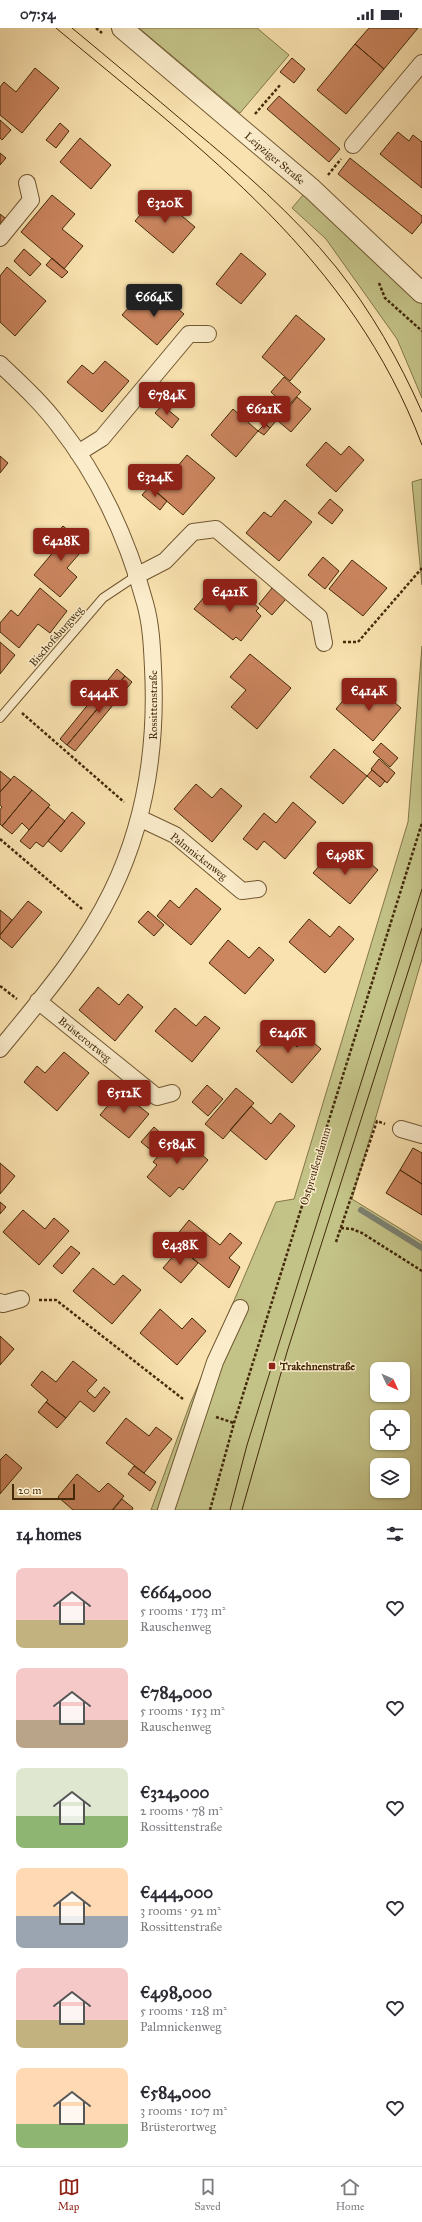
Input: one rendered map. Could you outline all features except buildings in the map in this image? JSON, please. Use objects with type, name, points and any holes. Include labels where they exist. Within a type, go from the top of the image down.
[{"type":"street","name":"Leipziger Straße","points":[[122,28],[312,189],[422,294]]},
{"type":"street","points":[[353,145],[422,63]]},
{"type":"street","points":[[0,238],[31,200],[27,183]]},
{"type":"street","points":[[78,453],[102,438],[189,334],[208,334]]},
{"type":"street","name":"Rossittenstraße","points":[[0,364],[33,395],[59,426],[78,453],[109,505],[145,603],[149,625],[154,705],[152,753],[139,818],[112,890],[96,921],[75,954],[0,1049]]},
{"type":"street","points":[[136,576],[165,561],[193,532],[216,529],[319,617],[324,642]]},
{"type":"street","name":"Palmnickenweg","points":[[139,818],[175,835],[242,891],[258,889]]},
{"type":"street","name":"Brüsterortweg","points":[[38,1001],[157,1098],[172,1093]]},
{"type":"street","points":[[401,1129],[422,1135]]},
{"type":"street","points":[[0,1302],[3,1304],[21,1299]]},
{"type":"street","points":[[166,1510],[200,1412],[215,1362],[240,1308]]},
{"type":"lane","name":"Bischofsburgweg","points":[[0,718],[103,598],[136,576]]},
{"type":"path","points":[[253,117],[281,84]]},
{"type":"path","points":[[326,178],[353,145]]},
{"type":"path","points":[[324,642],[358,642],[422,568]]},
{"type":"path","points":[[12,704],[122,799],[139,818]]},
{"type":"path","name":"Ostpreußendamm","points":[[210,1510],[234,1423],[422,823]]},
{"type":"path","points":[[0,839],[96,921]]},
{"type":"path","points":[[336,1242],[377,1121],[401,1129]]},
{"type":"path","points":[[341,1228],[352,1229],[362,1233],[422,1271]]},
{"type":"path","points":[[21,1299],[56,1300],[200,1412]]},
{"type":"shaded area","points":[[139,28],[257,28],[289,55],[240,113]]},
{"type":"shaded area","points":[[309,188],[422,285],[422,398],[397,339],[326,239],[292,208]]},
{"type":"shaded area","points":[[422,479],[422,585],[412,482]]},
{"type":"shaded area","points":[[422,646],[422,959],[352,1199],[422,1242],[422,1510],[151,1510],[190,1404],[276,1202],[294,1199],[408,822]]},
{"type":"waterway","points":[[361,1210],[422,1248]]},
{"type":"tram line","points":[[56,28],[166,119],[218,165],[268,212],[314,263],[356,318],[392,378],[422,445]]},
{"type":"tram line","points":[[72,28],[248,176],[285,211],[320,248],[349,284],[384,336],[422,412]]},
{"type":"tram line","points":[[230,1510],[247,1445],[422,889]]},
{"type":"tram line","points":[[242,1510],[287,1352],[422,928]]},
{"type":"place","name":"Trakehnenstraße","points":[[272,1366]]}]
